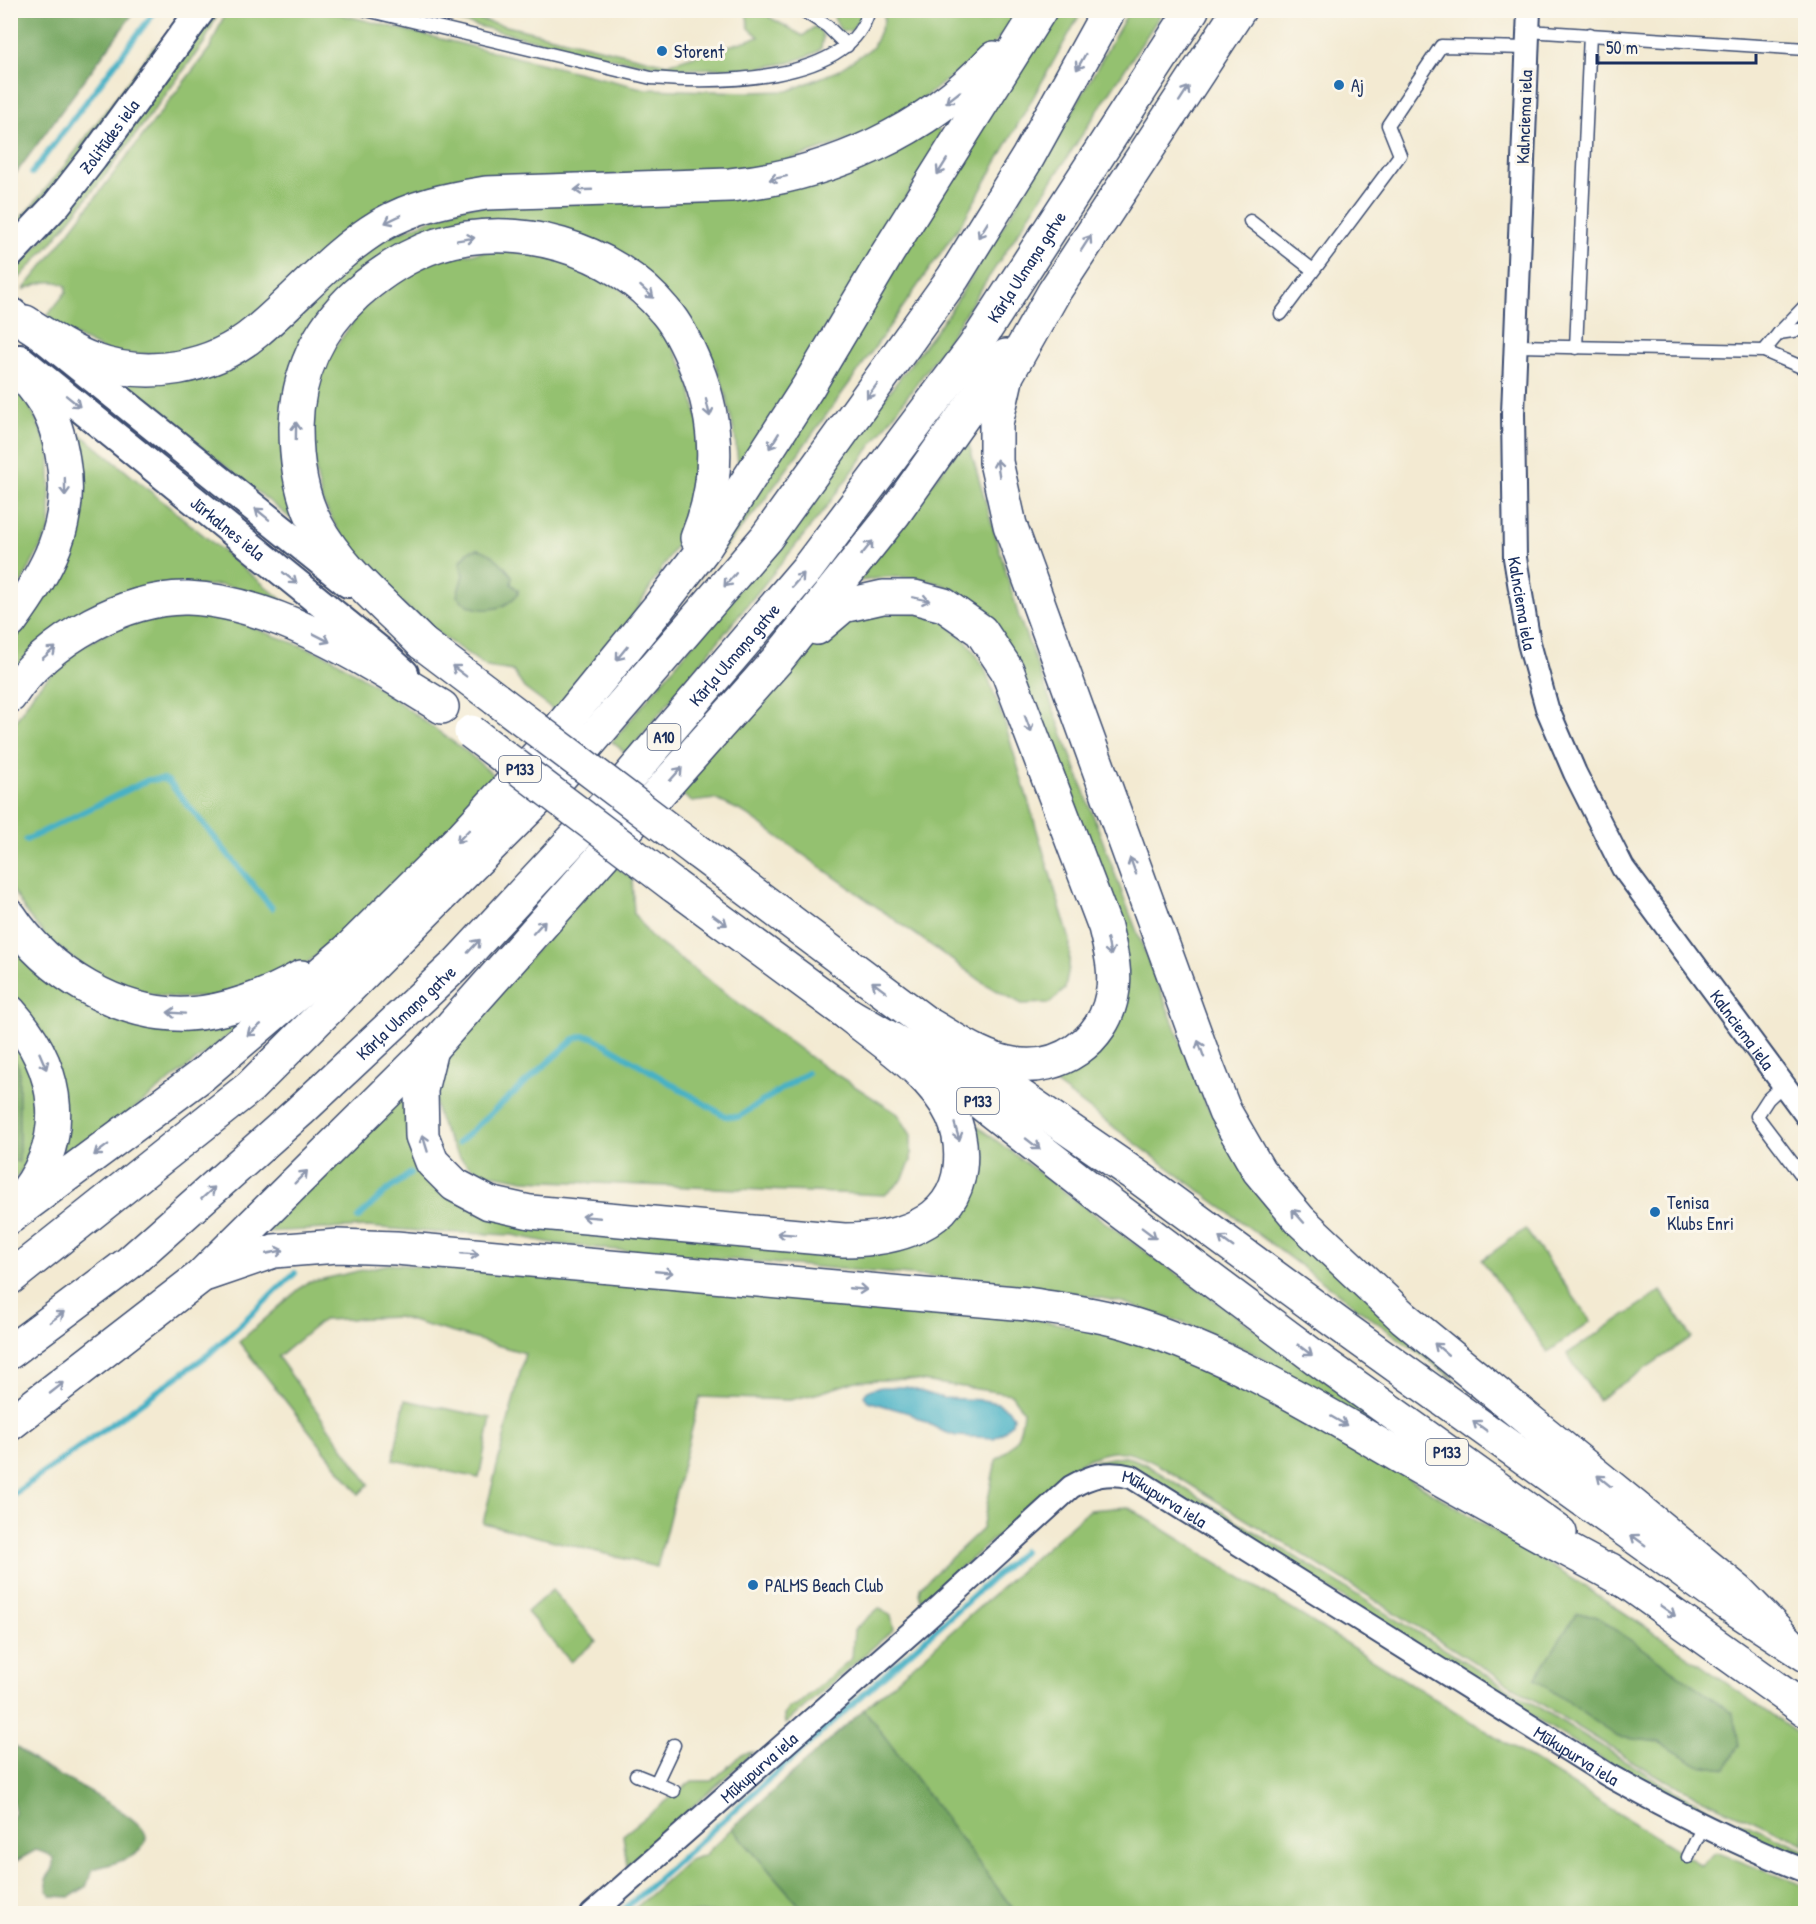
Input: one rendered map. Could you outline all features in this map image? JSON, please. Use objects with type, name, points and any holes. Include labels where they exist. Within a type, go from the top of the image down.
[{"type":"main road","points":[[18,317],[76,353],[114,366],[154,370],[195,364],[221,355],[246,340],[353,244],[383,224],[415,209],[448,199],[486,194],[760,182],[846,158],[903,130],[951,99],[973,82],[1039,10]]},
{"type":"main road","points":[[10,1217],[202,1075],[347,951],[463,836],[538,755],[705,547],[808,387],[887,254],[1039,10]]},
{"type":"main road","points":[[10,1278],[250,1087],[551,787],[575,760],[766,538],[953,279],[1028,157],[1109,10]]},
{"type":"main road","name":"Kārļa Ulmaņa gatve","points":[[10,1352],[129,1263],[300,1111],[458,963],[606,804],[807,569],[974,347],[1192,10]]},
{"type":"main road","points":[[10,1424],[200,1277],[430,1049],[778,659],[894,514],[991,376],[1054,292],[1239,10]]},
{"type":"main road","points":[[422,643],[342,562],[316,525],[302,489],[296,442],[296,415],[307,364],[329,324],[348,302],[391,267],[429,248],[460,239],[509,236],[543,241],[583,252],[608,264],[636,283],[666,312],[679,331],[699,375],[708,408],[714,450],[714,469],[709,505],[703,524],[695,543],[659,607]]},
{"type":"main road","points":[[1054,292],[1007,375],[996,424],[996,462],[1003,497],[1010,525],[1103,785],[1225,1112],[1259,1171],[1300,1220],[1387,1302],[1476,1378],[1739,1592],[1798,1649]]},
{"type":"main road","points":[[10,360],[46,405],[55,425],[63,458],[66,493],[61,530],[50,560],[10,622]]},
{"type":"main road","points":[[778,659],[843,606],[883,597],[915,597],[944,605],[981,631],[1007,670],[1105,927],[1113,970],[1112,995],[1106,1015],[1096,1033],[1078,1050],[1057,1060],[1032,1065],[1014,1064],[994,1059],[926,1023]]},
{"type":"main road","points":[[10,696],[43,658],[78,632],[120,612],[143,605],[186,598],[234,605],[304,629],[367,661],[442,707]]},
{"type":"main road","name":"P133","points":[[422,643],[926,1023],[975,1065],[1141,1179],[1359,1340],[1721,1599],[1798,1649]]},
{"type":"main road","name":"P133","points":[[442,707],[471,732],[673,885],[848,1014],[905,1047],[940,1071],[1102,1198],[1316,1358],[1806,1710]]},
{"type":"main road","points":[[10,916],[28,940],[81,983],[123,1002],[164,1012],[185,1014],[205,1012],[248,1001],[295,980],[347,951]]},
{"type":"main road","points":[[10,1012],[34,1042],[45,1064],[54,1105],[53,1129],[47,1154],[30,1189],[10,1210]]},
{"type":"main road","points":[[430,1049],[421,1090],[422,1136],[432,1162],[455,1185],[489,1203],[530,1212],[844,1240],[879,1238],[906,1232],[924,1222],[940,1210],[953,1195],[959,1176],[960,1138],[952,1114],[921,1073],[848,1014]]},
{"type":"main road","points":[[200,1277],[274,1251],[337,1246],[396,1248],[1027,1304],[1087,1314],[1132,1324],[1226,1360],[1270,1382],[1415,1466],[1632,1585]]},
{"type":"street","name":"Zolitūdes iela","points":[[10,254],[57,204],[86,167],[201,10]]},
{"type":"street","name":"Kalnciema iela","points":[[1528,30],[1515,346],[1515,558],[1529,643],[1547,708],[1575,773],[1623,867],[1806,1115]]},
{"type":"street","name":"Jūrkalnes iela","points":[[18,317],[422,643]]},
{"type":"street","name":"Jūrkalnes iela","points":[[10,353],[32,367],[381,652],[442,707]]},
{"type":"street","name":"Mūkupurva iela","points":[[592,1914],[922,1623],[1071,1487],[1086,1478],[1108,1473],[1132,1477],[1608,1775],[1703,1826],[1770,1858],[1806,1871]]},
{"type":"lane","points":[[366,10],[651,78],[687,81],[720,81],[793,72],[847,46],[860,32],[869,10]]},
{"type":"lane","points":[[802,10],[827,26],[847,46]]},
{"type":"lane","points":[[1281,314],[1400,155],[1388,125],[1442,45],[1528,30],[1806,49]]},
{"type":"lane","points":[[1576,348],[1590,34]]},
{"type":"lane","points":[[1250,221],[1313,270]]},
{"type":"lane","points":[[1764,351],[1806,305]]},
{"type":"lane","points":[[1779,333],[1806,329]]},
{"type":"lane","points":[[1515,346],[1764,351],[1806,369]]},
{"type":"lane","points":[[1783,1085],[1768,1099],[1757,1116],[1806,1181]]},
{"type":"lane","points":[[656,1783],[674,1745]]},
{"type":"lane","points":[[636,1775],[674,1791]]},
{"type":"lane","points":[[1688,1857],[1703,1826]]},
{"type":"green space","points":[[11,10],[135,11],[14,176],[10,175]]},
{"type":"green space","points":[[216,11],[219,11],[204,43],[110,169],[49,246],[12,286],[10,276],[52,230]]},
{"type":"green space","points":[[226,11],[327,11],[646,89],[746,92],[788,91],[837,71],[873,47],[884,21],[884,11],[1023,11],[992,46],[881,130],[758,170],[477,182],[256,319],[191,353],[114,355],[49,323],[52,319],[48,315],[66,292],[66,286],[50,282],[23,290],[210,48]]},
{"type":"green space","points":[[418,11],[443,11],[667,64],[759,37],[749,28],[746,11],[772,11],[769,17],[803,36],[814,27],[820,30],[823,37],[821,48],[815,53],[792,62],[759,68],[670,69],[585,53]]},
{"type":"green space","points":[[837,11],[862,11],[851,31],[841,31],[834,18]]},
{"type":"green space","points":[[1054,11],[1082,11],[965,218],[760,506],[699,578],[587,721]]},
{"type":"green space","points":[[1129,11],[1163,11],[942,349],[825,509],[627,754],[612,742],[756,568],[949,313],[1057,139]]},
{"type":"green space","points":[[168,37],[70,167],[11,236],[10,227],[31,207],[66,164],[153,48]]},
{"type":"green space","points":[[933,125],[942,134],[942,138],[745,462],[741,464],[738,462],[726,396],[716,366],[689,318],[528,222],[501,220],[320,311],[299,525],[124,385],[125,382],[156,382],[372,244],[464,206],[708,197]]},
{"type":"green space","points":[[497,250],[550,256],[586,268],[621,289],[666,334],[687,374],[700,427],[695,505],[680,539],[632,617],[559,714],[524,688],[513,671],[487,667],[440,635],[383,587],[347,546],[322,501],[311,449],[314,392],[331,353],[363,308],[414,270],[441,258]],"holes":[[[478,549],[504,566],[512,576],[511,584],[518,590],[457,596],[463,575],[460,562],[469,551]]]},
{"type":"green space","points":[[11,377],[23,392],[50,450],[50,529],[11,603]]},
{"type":"green space","points":[[82,435],[287,604],[237,588],[219,585],[128,591],[76,614],[11,673],[11,640],[50,585],[71,442]]},
{"type":"green space","points":[[967,438],[1019,617],[1130,914],[1206,1105],[1456,1381],[1046,1077],[1121,1011],[997,627],[962,595],[938,583],[890,577],[857,581]]},
{"type":"green space","points":[[478,549],[493,556],[512,576],[511,584],[518,590],[518,594],[504,605],[480,609],[471,606],[457,596],[463,575],[460,562],[469,551]]},
{"type":"green space","points":[[895,607],[943,621],[968,643],[984,666],[1006,727],[1070,940],[1065,989],[1050,1003],[1022,1004],[987,985],[743,812],[715,799],[692,802],[675,789],[796,657],[823,634],[847,616]]},
{"type":"green space","points":[[160,613],[195,614],[235,621],[331,657],[376,686],[467,752],[497,778],[409,875],[320,953],[305,964],[212,997],[178,998],[149,994],[113,982],[88,970],[49,940],[28,915],[10,885],[10,730],[34,692],[80,647],[116,629]]},
{"type":"green space","points":[[611,864],[632,878],[634,914],[651,937],[814,1060],[898,1114],[911,1135],[911,1161],[902,1180],[885,1195],[523,1180],[481,1171],[468,1165],[456,1152],[440,1122],[435,1102],[444,1057]]},
{"type":"green space","points":[[10,938],[41,973],[247,1021],[69,1159],[63,1149],[40,1029],[11,996]]},
{"type":"green space","points":[[10,1031],[38,1084],[36,1149],[10,1187]]},
{"type":"green space","points":[[11,1053],[19,1068],[19,1162],[11,1160]]},
{"type":"green space","points":[[403,1091],[452,1195],[906,1248],[977,1126],[1118,1232],[1417,1444],[1416,1453],[1259,1356],[1209,1332],[1122,1302],[1063,1291],[981,1281],[616,1250],[557,1244],[512,1235],[367,1227],[266,1232]]},
{"type":"green space","points":[[1525,1229],[1591,1321],[1548,1352],[1482,1260]]},
{"type":"green space","points":[[389,1264],[1002,1313],[1112,1334],[1170,1352],[1252,1387],[1420,1485],[1584,1586],[1670,1643],[1805,1739],[1805,1844],[1705,1800],[1650,1772],[1162,1467],[1131,1454],[1112,1452],[1080,1463],[922,1602],[919,1594],[920,1587],[982,1529],[996,1460],[1013,1444],[1021,1427],[1023,1411],[1011,1394],[908,1379],[856,1381],[790,1400],[700,1397],[657,1567],[483,1523],[525,1353],[397,1317],[323,1320],[278,1357],[369,1484],[359,1494],[239,1342],[306,1283]],"holes":[[[1659,1742],[1726,1769],[1698,1764]]]},
{"type":"green space","points":[[1661,1291],[1692,1337],[1598,1400],[1567,1354]]},
{"type":"green space","points":[[405,1400],[491,1418],[479,1478],[393,1460]]},
{"type":"green space","points":[[1122,1456],[1145,1464],[1671,1789],[1710,1809],[1805,1850],[1805,1860],[1744,1835],[1626,1775],[1139,1470],[1110,1463],[1081,1470],[1095,1461]]},
{"type":"green space","points":[[1128,1507],[1701,1865],[1716,1852],[1805,1886],[1805,1913],[1016,1913],[864,1709],[1089,1510]]},
{"type":"green space","points":[[552,1590],[596,1641],[571,1662],[527,1612]]},
{"type":"green space","points":[[879,1608],[891,1616],[894,1629],[785,1724],[784,1715],[789,1707],[796,1706],[852,1658],[854,1630]]},
{"type":"green space","points":[[1576,1614],[1595,1615],[1734,1714],[1739,1745],[1726,1769],[1698,1765],[1659,1742],[1618,1737],[1535,1679]]},
{"type":"green space","points":[[864,1709],[1016,1913],[806,1913],[732,1828]]},
{"type":"green space","points":[[11,1743],[37,1763],[118,1809],[133,1820],[143,1830],[146,1838],[144,1845],[133,1856],[93,1869],[86,1887],[70,1897],[51,1896],[46,1879],[53,1869],[53,1858],[48,1854],[36,1850],[11,1864],[11,1820],[15,1813],[11,1788]]},
{"type":"green space","points":[[753,1752],[627,1866],[623,1835],[692,1781],[712,1781],[742,1754]]},
{"type":"green space","points":[[732,1828],[806,1913],[630,1913],[689,1860],[705,1855]]},
{"type":"water","points":[[883,1387],[906,1387],[943,1398],[998,1403],[1008,1409],[1013,1417],[1012,1423],[994,1438],[956,1436],[909,1413],[868,1401],[864,1396],[869,1390]]},
{"type":"waterway","points":[[32,173],[156,10]]},
{"type":"waterway","points":[[26,840],[148,780],[163,779],[169,782],[272,908]]},
{"type":"waterway","points":[[458,1143],[574,1039],[583,1036],[593,1037],[725,1116],[738,1117],[807,1073]]},
{"type":"waterway","points":[[358,1218],[384,1193],[411,1173]]},
{"type":"waterway","points":[[10,1497],[209,1354],[295,1273]]},
{"type":"waterway","points":[[619,1914],[1023,1551]]},
{"type":"place","name":"Storent","points":[[662,51]]},
{"type":"place","name":"Aj","points":[[1339,85]]},
{"type":"place","name":"Tenisa Klubs Enri","points":[[1655,1212]]},
{"type":"place","name":"PALMS Beach Club","points":[[753,1585]]}]
